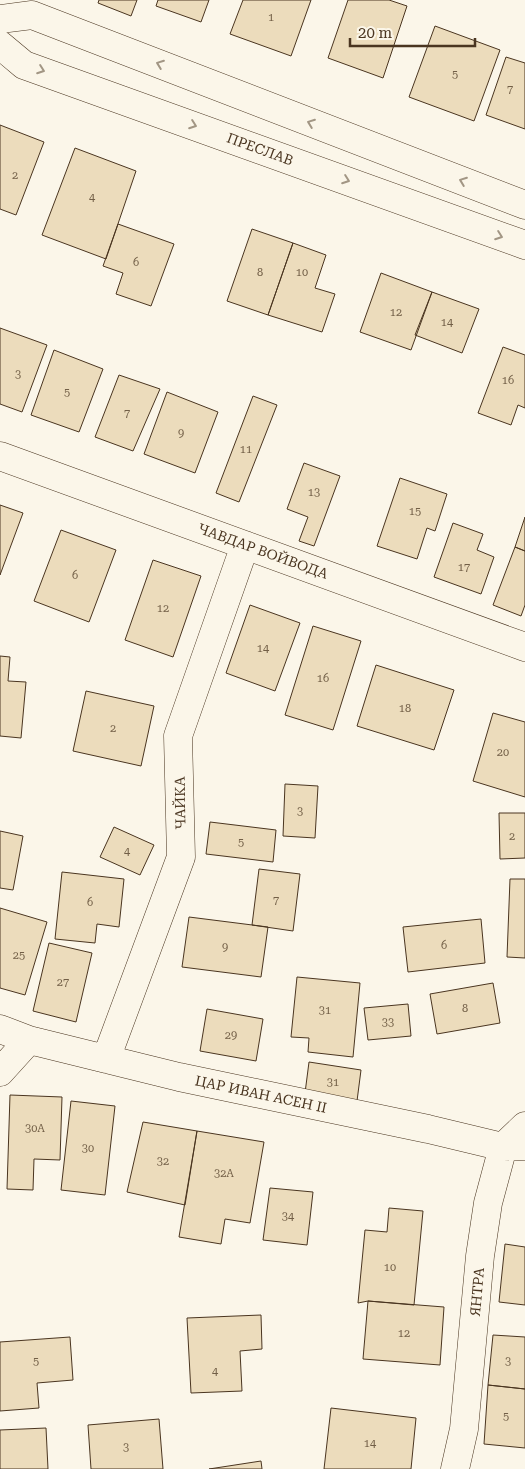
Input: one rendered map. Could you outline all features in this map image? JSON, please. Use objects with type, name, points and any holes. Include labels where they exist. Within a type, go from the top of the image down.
[{"type":"street","points":[[0,19],[36,8],[525,204]]},
{"type":"street","name":"ПРЕСЛАВ","points":[[0,44],[24,64],[525,245]]},
{"type":"street","name":"ЧАВДАР ВОЙВОДА","points":[[0,456],[525,646]]},
{"type":"street","name":"ЧАЙКА","points":[[106,1059],[181,857],[178,736],[245,545]]},
{"type":"street","name":"ЦАР ИВАН АСЕН II","points":[[0,1029],[28,1040],[179,1077],[514,1146]]},
{"type":"street","points":[[0,1072],[28,1040]]},
{"type":"street","points":[[514,1146],[525,1126]]},
{"type":"street","name":"ЯНТРА","points":[[455,1469],[464,1429],[481,1247],[488,1204],[514,1146]]},
{"type":"building","points":[[99,0],[137,0],[131,16],[98,3]]},
{"type":"building","points":[[158,0],[209,0],[201,22],[156,6]]},
{"type":"building","points":[[243,0],[311,0],[291,56],[230,34]]},
{"type":"building","points":[[348,0],[389,0],[407,6],[383,78],[328,58]]},
{"type":"building","points":[[435,26],[500,50],[474,121],[409,97]]},
{"type":"building","points":[[506,57],[525,63],[525,129],[486,115]]},
{"type":"building","points":[[0,125],[44,142],[16,215],[0,209]]},
{"type":"building","points":[[75,148],[136,171],[106,259],[42,235]]},
{"type":"building","points":[[118,224],[174,244],[151,306],[116,294],[123,273],[103,266]]},
{"type":"building","points":[[252,229],[293,243],[268,315],[227,301]]},
{"type":"building","points":[[293,243],[326,255],[315,288],[335,294],[322,332],[268,315]]},
{"type":"building","points":[[381,273],[432,292],[411,350],[360,332]]},
{"type":"building","points":[[432,292],[479,309],[462,353],[415,335]]},
{"type":"building","points":[[0,328],[47,345],[22,412],[0,404]]},
{"type":"building","points":[[503,347],[525,355],[525,408],[518,405],[511,425],[478,413]]},
{"type":"building","points":[[54,350],[103,369],[79,432],[31,415]]},
{"type":"building","points":[[119,375],[160,389],[133,451],[95,437]]},
{"type":"building","points":[[167,392],[218,412],[195,473],[144,454]]},
{"type":"building","points":[[253,396],[277,405],[239,502],[216,493]]},
{"type":"building","points":[[304,463],[340,476],[314,546],[299,541],[308,517],[287,509]]},
{"type":"building","points":[[400,478],[447,494],[435,531],[427,528],[417,559],[377,546]]},
{"type":"building","points":[[0,505],[23,513],[0,575]]},
{"type":"building","points":[[525,517],[525,551],[515,547]]},
{"type":"building","points":[[453,523],[483,534],[477,550],[494,557],[481,594],[434,577]]},
{"type":"building","points":[[61,530],[116,550],[89,622],[34,601]]},
{"type":"building","points":[[515,547],[525,551],[525,605],[521,616],[493,605]]},
{"type":"building","points":[[153,560],[201,576],[173,657],[125,640]]},
{"type":"building","points":[[250,605],[300,623],[275,691],[226,673]]},
{"type":"building","points":[[313,626],[361,641],[333,730],[285,715]]},
{"type":"building","points":[[0,656],[10,657],[8,681],[26,682],[21,738],[0,736]]},
{"type":"building","points":[[376,665],[454,690],[434,750],[357,726]]},
{"type":"building","points":[[86,691],[154,706],[141,766],[73,751]]},
{"type":"building","points":[[493,713],[525,722],[525,797],[473,781]]},
{"type":"building","points":[[285,784],[318,786],[315,838],[283,836]]},
{"type":"building","points":[[499,813],[525,813],[525,858],[500,859]]},
{"type":"building","points":[[210,822],[276,830],[273,862],[206,854]]},
{"type":"building","points":[[114,827],[154,845],[140,875],[100,857]]},
{"type":"building","points":[[0,831],[23,836],[13,890],[0,888]]},
{"type":"building","points":[[259,869],[300,874],[293,931],[252,925]]},
{"type":"building","points":[[62,872],[124,879],[119,927],[97,924],[95,943],[55,939]]},
{"type":"building","points":[[510,879],[525,879],[525,958],[507,957]]},
{"type":"building","points":[[0,908],[47,922],[25,995],[0,988]]},
{"type":"building","points":[[189,917],[268,927],[261,977],[182,967]]},
{"type":"building","points":[[481,919],[485,963],[408,972],[403,927]]},
{"type":"building","points":[[49,943],[92,953],[76,1022],[33,1011]]},
{"type":"building","points":[[297,977],[360,983],[353,1057],[308,1052],[309,1038],[291,1037]]},
{"type":"building","points":[[493,983],[500,1023],[437,1034],[430,994]]},
{"type":"building","points":[[408,1004],[411,1036],[368,1040],[364,1008]]},
{"type":"building","points":[[207,1009],[263,1019],[256,1061],[200,1051]]},
{"type":"building","points":[[309,1062],[361,1070],[357,1101],[305,1093]]},
{"type":"building","points":[[10,1095],[62,1097],[60,1160],[34,1159],[33,1190],[7,1189]]},
{"type":"building","points":[[71,1101],[115,1106],[105,1195],[61,1190]]},
{"type":"building","points":[[143,1122],[197,1131],[185,1205],[127,1192]]},
{"type":"building","points":[[197,1131],[264,1142],[250,1223],[225,1219],[221,1244],[179,1237]]},
{"type":"building","points":[[270,1188],[313,1192],[307,1245],[263,1240]]},
{"type":"building","points":[[389,1208],[423,1211],[414,1305],[368,1301],[358,1303],[365,1230],[387,1232]]},
{"type":"building","points":[[505,1244],[525,1247],[525,1305],[499,1302]]},
{"type":"building","points":[[368,1301],[444,1307],[440,1365],[363,1359]]},
{"type":"building","points":[[261,1315],[262,1349],[240,1351],[242,1391],[191,1393],[187,1318]]},
{"type":"building","points":[[493,1335],[525,1337],[525,1389],[488,1385]]},
{"type":"building","points":[[70,1337],[73,1380],[37,1383],[39,1408],[0,1411],[0,1342]]},
{"type":"building","points":[[488,1385],[525,1389],[525,1448],[484,1444]]},
{"type":"building","points":[[331,1408],[416,1418],[411,1469],[324,1469]]},
{"type":"building","points":[[159,1419],[163,1469],[91,1469],[88,1425]]},
{"type":"building","points":[[46,1428],[48,1469],[0,1469],[0,1430]]},
{"type":"building","points":[[261,1461],[262,1469],[209,1469]]}]
